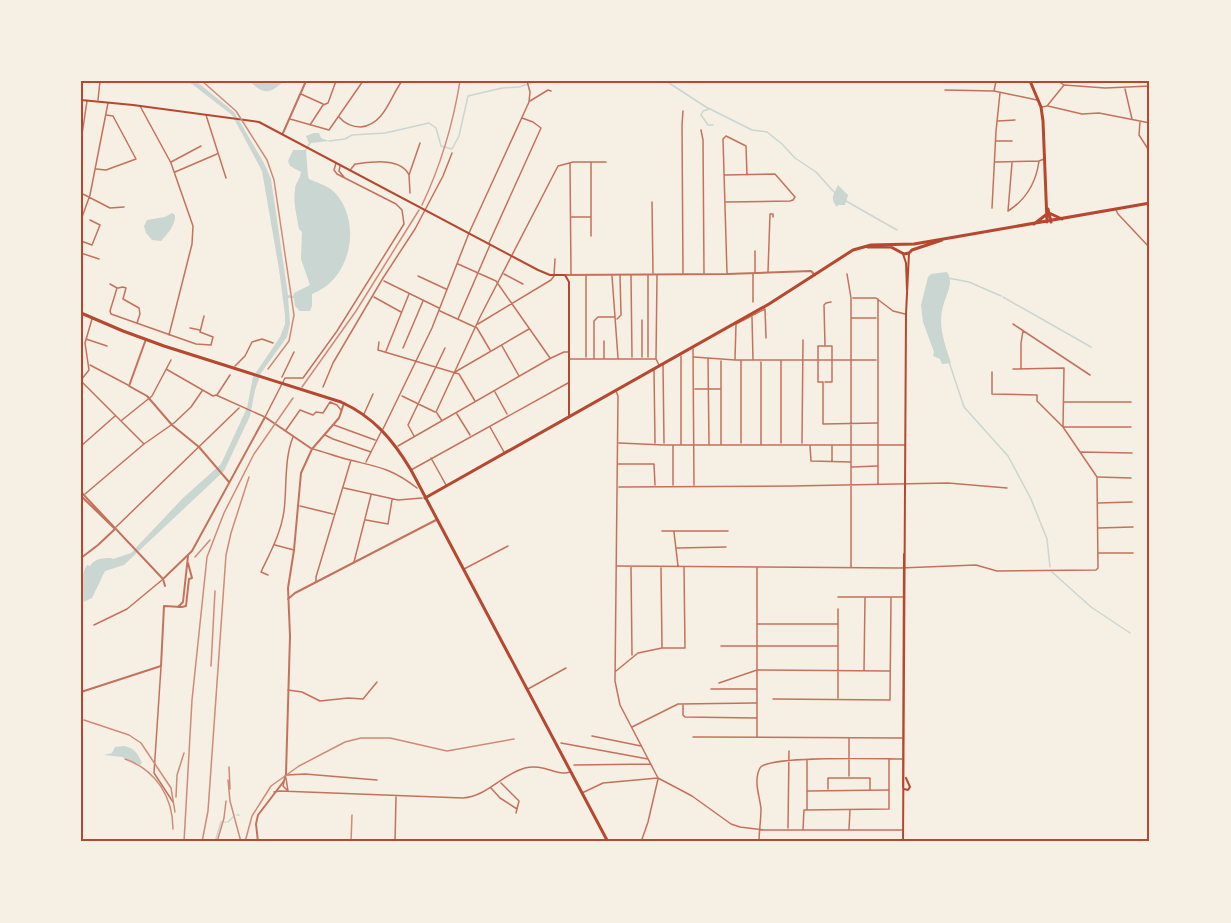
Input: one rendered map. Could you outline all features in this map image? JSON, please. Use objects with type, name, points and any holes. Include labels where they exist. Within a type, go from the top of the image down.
[{"type":"main road","points":[[1030,81],[1041,107],[1049,222]]},
{"type":"main road","points":[[84,100],[206,114],[268,125],[545,273],[565,275],[569,282],[569,416]]},
{"type":"main road","points":[[424,498],[752,314],[853,250],[867,246],[902,244],[1034,225],[1150,203]]},
{"type":"main road","points":[[1048,214],[1066,219]]},
{"type":"main road","points":[[1034,225],[1048,214]]},
{"type":"main road","points":[[900,252],[911,251],[955,237]]},
{"type":"main road","points":[[904,789],[908,790],[910,787],[905,776],[906,314],[911,251],[909,243]]},
{"type":"main road","points":[[900,252],[902,244]]},
{"type":"main road","points":[[867,246],[891,247],[900,252],[906,263],[907,290]]},
{"type":"main road","points":[[81,313],[146,339],[344,403],[363,414],[382,430],[397,446],[411,470],[608,842]]},
{"type":"main road","points":[[903,842],[905,568]]},
{"type":"street","points":[[98,101],[100,81]]},
{"type":"street","points":[[283,134],[306,81]]},
{"type":"street","points":[[309,125],[323,105],[328,103],[336,81]]},
{"type":"street","points":[[326,135],[363,81]]},
{"type":"street","points":[[339,117],[345,123],[356,127],[374,122],[382,114],[402,81]]},
{"type":"street","points":[[994,91],[996,81]]},
{"type":"street","points":[[1058,81],[1125,88],[1150,86]]},
{"type":"street","points":[[366,462],[416,362],[469,233],[529,102],[528,82]]},
{"type":"street","points":[[1041,107],[1047,105],[1062,83]]},
{"type":"street","points":[[1125,88],[1132,119]]},
{"type":"street","points":[[529,102],[548,90],[551,91]]},
{"type":"street","points":[[945,90],[994,91],[1038,100]]},
{"type":"street","points":[[992,208],[1000,93]]},
{"type":"street","points":[[301,94],[323,105]]},
{"type":"street","points":[[81,104],[84,100]]},
{"type":"street","points":[[81,141],[84,100]]},
{"type":"street","points":[[81,220],[89,197],[108,102]]},
{"type":"street","points":[[1047,105],[1082,114],[1099,113],[1150,123]]},
{"type":"street","points":[[140,106],[171,163],[192,220],[194,233],[169,335]]},
{"type":"street","points":[[683,111],[683,274]]},
{"type":"street","points":[[206,114],[226,178]]},
{"type":"street","points":[[95,169],[106,170],[136,159],[113,116],[106,115]]},
{"type":"street","points":[[458,319],[541,128],[521,117]]},
{"type":"street","points":[[290,119],[329,130]]},
{"type":"street","points":[[997,121],[1015,120]]},
{"type":"street","points":[[1140,121],[1139,135],[1150,152]]},
{"type":"street","points":[[701,130],[704,274]]},
{"type":"street","points":[[727,274],[723,139],[728,136],[746,146],[747,175]]},
{"type":"street","points":[[995,141],[1012,141]]},
{"type":"street","points":[[410,193],[409,175],[420,142]]},
{"type":"street","points":[[171,163],[201,146]]},
{"type":"street","points":[[174,172],[218,153]]},
{"type":"street","points":[[323,387],[333,363],[436,191],[452,153]]},
{"type":"street","points":[[994,162],[1039,161],[1045,158]]},
{"type":"street","points":[[1012,162],[1008,211],[1033,186],[1037,179],[1039,161]]},
{"type":"street","points":[[283,377],[303,378],[337,331],[404,224],[402,210],[396,204],[334,171],[337,162]]},
{"type":"street","points":[[351,170],[352,165],[366,162],[390,163],[405,169],[409,175]]},
{"type":"street","points":[[591,162],[591,236]]},
{"type":"street","points":[[436,412],[476,326],[558,166],[570,163],[606,162]]},
{"type":"street","points":[[570,163],[571,274]]},
{"type":"street","points":[[341,164],[339,171],[344,177]]},
{"type":"street","points":[[724,176],[777,174],[795,197],[793,200],[725,202]]},
{"type":"street","points":[[81,193],[110,208],[124,207]]},
{"type":"street","points":[[652,202],[656,359]]},
{"type":"street","points":[[1116,209],[1150,248]]},
{"type":"street","points":[[768,272],[770,214],[773,214],[773,217]]},
{"type":"street","points":[[569,217],[591,217]]},
{"type":"street","points":[[81,241],[92,245],[94,242],[100,225],[90,220]]},
{"type":"street","points":[[753,302],[755,251]]},
{"type":"street","points":[[81,253],[99,260]]},
{"type":"street","points":[[476,326],[551,280],[554,275],[555,259]]},
{"type":"street","points":[[457,263],[498,283],[551,358]]},
{"type":"street","points":[[565,275],[811,271],[815,275]]},
{"type":"street","points":[[503,273],[523,284]]},
{"type":"street","points":[[585,359],[586,274]]},
{"type":"street","points":[[612,274],[618,358]]},
{"type":"street","points":[[594,359],[594,319],[598,317],[619,318],[621,315],[620,274]]},
{"type":"street","points":[[631,274],[632,358]]},
{"type":"street","points":[[648,274],[648,358]]},
{"type":"street","points":[[847,274],[851,298],[851,567]]},
{"type":"street","points":[[418,276],[447,289]]},
{"type":"street","points":[[382,281],[476,326],[490,351]]},
{"type":"street","points":[[110,284],[117,288],[123,286],[126,288],[123,299],[139,308],[137,324]]},
{"type":"street","points":[[117,288],[110,311],[113,315],[196,344],[211,345],[213,337],[190,328]]},
{"type":"street","points":[[386,352],[409,293]]},
{"type":"street","points":[[373,296],[402,312]]},
{"type":"street","points":[[851,298],[878,299],[893,311],[906,314]]},
{"type":"street","points":[[878,299],[878,485]]},
{"type":"street","points":[[403,348],[423,300]]},
{"type":"street","points":[[825,346],[824,304],[831,302]]},
{"type":"street","points":[[735,360],[736,324],[765,309],[766,338]]},
{"type":"street","points":[[752,314],[753,360]]},
{"type":"street","points":[[201,331],[204,316]]},
{"type":"street","points":[[92,318],[84,348],[89,365],[88,372],[81,381],[144,444]]},
{"type":"street","points":[[851,318],[877,318]]},
{"type":"street","points":[[642,320],[642,358]]},
{"type":"street","points":[[1013,324],[1090,375]]},
{"type":"street","points":[[455,372],[530,328]]},
{"type":"street","points":[[1021,369],[1023,331]]},
{"type":"street","points":[[86,339],[107,346]]},
{"type":"street","points":[[129,386],[146,339]]},
{"type":"street","points":[[233,368],[245,356],[252,342],[262,339],[273,343]]},
{"type":"street","points":[[802,444],[803,340]]},
{"type":"street","points":[[604,341],[604,359]]},
{"type":"street","points":[[379,342],[378,350],[455,372],[461,376],[476,402]]},
{"type":"street","points":[[501,345],[519,377]]},
{"type":"street","points":[[693,346],[694,486]]},
{"type":"street","points":[[818,346],[832,346],[832,382],[818,382],[818,360],[818,346]]},
{"type":"street","points":[[414,436],[408,425],[445,348]]},
{"type":"street","points":[[94,625],[127,609],[188,555],[265,417],[294,352]]},
{"type":"street","points":[[397,446],[551,358],[568,352]]},
{"type":"street","points":[[680,354],[681,445]]},
{"type":"street","points":[[694,357],[721,360],[877,360]]},
{"type":"street","points":[[568,359],[656,359],[661,364],[664,445]]},
{"type":"street","points":[[708,359],[709,444]]},
{"type":"street","points":[[121,421],[149,399],[171,360]]},
{"type":"street","points":[[721,360],[721,444]]},
{"type":"street","points":[[741,360],[741,444]]},
{"type":"street","points":[[760,360],[761,445]]},
{"type":"street","points":[[780,360],[780,444]]},
{"type":"street","points":[[89,365],[98,368],[149,399],[172,425],[199,447],[230,482]]},
{"type":"street","points":[[654,368],[655,444]]},
{"type":"street","points":[[1013,369],[1064,368],[1063,427]]},
{"type":"street","points":[[166,369],[215,396],[265,417],[312,449],[366,462],[396,473],[417,488]]},
{"type":"street","points":[[617,566],[905,568],[976,566],[997,571],[1096,570],[1098,568],[1097,477],[1063,427],[1037,400],[1037,395],[992,394],[992,372]]},
{"type":"street","points":[[215,396],[230,375]]},
{"type":"street","points":[[411,470],[568,382]]},
{"type":"street","points":[[823,382],[823,424],[877,423]]},
{"type":"street","points":[[694,389],[721,390]]},
{"type":"street","points":[[165,586],[163,579],[82,495],[144,444],[172,425],[191,407],[203,390]]},
{"type":"street","points":[[616,390],[618,396],[618,487],[615,672],[620,705],[658,778],[641,842]]},
{"type":"street","points":[[494,391],[508,415]]},
{"type":"street","points":[[363,414],[373,394]]},
{"type":"street","points":[[400,395],[436,412],[442,421]]},
{"type":"street","points":[[286,430],[300,410],[313,414],[323,413],[330,402],[342,410]]},
{"type":"street","points":[[1063,402],[1131,402]]},
{"type":"street","points":[[288,791],[286,776],[288,588],[302,469],[312,449],[334,425],[344,403]]},
{"type":"street","points":[[81,558],[115,529],[240,407]]},
{"type":"street","points":[[457,413],[471,436]]},
{"type":"street","points":[[81,446],[116,415]]},
{"type":"street","points":[[334,425],[375,441]]},
{"type":"street","points":[[489,426],[504,453]]},
{"type":"street","points":[[1063,427],[1131,427]]},
{"type":"street","points":[[325,435],[371,452]]},
{"type":"street","points":[[268,574],[261,572],[274,545],[283,515],[289,458],[294,436]]},
{"type":"street","points":[[618,443],[906,445]]},
{"type":"street","points":[[810,444],[810,460],[852,462]]},
{"type":"street","points":[[832,444],[832,462]]},
{"type":"street","points":[[674,445],[674,486]]},
{"type":"street","points":[[1081,453],[1132,453]]},
{"type":"street","points":[[431,458],[446,485]]},
{"type":"street","points":[[316,582],[351,460]]},
{"type":"street","points":[[618,464],[654,464],[655,486]]},
{"type":"street","points":[[852,466],[878,466]]},
{"type":"street","points":[[1097,477],[1131,478]]},
{"type":"street","points":[[618,487],[852,486],[948,483],[1007,488]]},
{"type":"street","points":[[343,488],[392,500],[406,501],[424,498]]},
{"type":"street","points":[[354,562],[353,558],[371,495]]},
{"type":"street","points":[[364,520],[388,524],[392,500]]},
{"type":"street","points":[[1097,502],[1132,502]]},
{"type":"street","points":[[299,506],[334,514]]},
{"type":"street","points":[[288,599],[295,593],[436,520]]},
{"type":"street","points":[[1097,528],[1133,527]]},
{"type":"street","points":[[662,531],[728,531]]},
{"type":"street","points":[[674,531],[678,567]]},
{"type":"street","points":[[274,545],[294,550]]},
{"type":"street","points":[[463,570],[508,546]]},
{"type":"street","points":[[677,548],[726,547]]},
{"type":"street","points":[[1098,553],[1133,553]]},
{"type":"street","points":[[177,607],[183,602],[188,555]]},
{"type":"street","points":[[173,802],[154,773],[164,606],[184,607],[187,603],[189,579],[192,578],[188,563]]},
{"type":"street","points":[[757,566],[757,738]]},
{"type":"street","points":[[632,567],[632,656]]},
{"type":"street","points":[[662,567],[662,648]]},
{"type":"street","points":[[615,672],[632,656],[662,648],[685,648],[684,567]]},
{"type":"street","points":[[288,588],[290,592],[295,593]]},
{"type":"street","points":[[838,597],[904,597]]},
{"type":"street","points":[[864,671],[865,597]]},
{"type":"street","points":[[773,699],[890,699],[891,598]]},
{"type":"street","points":[[837,699],[838,609]]},
{"type":"street","points":[[757,624],[838,624]]},
{"type":"street","points":[[721,646],[837,646]]},
{"type":"street","points":[[81,692],[161,666]]},
{"type":"street","points":[[527,690],[566,668]]},
{"type":"street","points":[[719,682],[757,670],[891,671]]},
{"type":"street","points":[[287,690],[302,692],[320,701],[363,699],[377,682]]},
{"type":"street","points":[[711,689],[757,689]]},
{"type":"street","points":[[632,727],[673,705],[683,703],[757,704]]},
{"type":"street","points":[[683,703],[683,716],[685,717],[757,717]]},
{"type":"street","points":[[592,736],[642,746]]},
{"type":"street","points":[[693,737],[903,738]]},
{"type":"street","points":[[849,738],[849,778]]},
{"type":"street","points":[[561,743],[649,759]]},
{"type":"street","points":[[788,830],[789,751]]},
{"type":"street","points":[[807,759],[807,809]]},
{"type":"street","points":[[759,842],[761,810],[758,785],[761,766],[767,763],[807,759],[903,759]]},
{"type":"street","points":[[803,830],[803,811],[807,809],[889,809],[889,759]]},
{"type":"street","points":[[574,765],[652,764]]},
{"type":"street","points":[[274,792],[472,797],[492,788],[521,769],[536,766],[565,774],[571,772]]},
{"type":"street","points":[[286,776],[300,774],[377,780]]},
{"type":"street","points":[[258,842],[256,819],[286,776]]},
{"type":"street","points":[[582,793],[603,783],[658,778],[692,795],[731,824],[759,829],[903,830]]},
{"type":"street","points":[[828,790],[828,778],[870,778],[870,790]]},
{"type":"street","points":[[284,781],[284,786],[288,791]]},
{"type":"street","points":[[501,782],[519,801],[516,813]]},
{"type":"street","points":[[278,788],[288,791]]},
{"type":"street","points":[[492,788],[500,798],[518,809]]},
{"type":"street","points":[[808,791],[889,790]]},
{"type":"street","points":[[396,796],[394,818],[396,842]]},
{"type":"street","points":[[849,830],[850,809]]},
{"type":"shaded area","points":[[188,81],[196,81],[234,112],[264,163],[271,179],[288,295],[293,296],[294,293],[310,285],[301,259],[302,232],[299,229],[295,205],[295,188],[301,172],[290,166],[288,161],[293,150],[305,150],[309,143],[306,136],[314,133],[319,133],[321,138],[329,141],[311,143],[306,151],[308,176],[309,179],[334,192],[345,208],[350,236],[348,251],[335,277],[325,287],[312,294],[310,311],[300,311],[295,306],[294,298],[288,298],[290,323],[287,337],[261,373],[250,416],[224,471],[124,565],[105,571],[92,598],[81,603],[82,578],[87,565],[90,566],[99,559],[113,559],[131,553],[183,498],[221,464],[247,408],[253,377],[280,337],[285,324],[279,269],[262,171],[232,115]]},
{"type":"shaded area","points":[[250,81],[284,81],[271,90],[263,91]]},
{"type":"shaded area","points":[[838,185],[848,195],[845,205],[837,207],[833,197]]},
{"type":"shaded area","points":[[172,213],[175,218],[169,232],[161,241],[152,240],[144,226],[147,220],[165,217]]},
{"type":"shaded area","points":[[947,272],[950,284],[942,311],[941,326],[951,363],[942,364],[940,359],[933,356],[934,352],[923,322],[921,305],[928,277],[931,274]]},
{"type":"shaded area","points":[[124,746],[136,752],[142,763],[140,765],[122,757],[104,755],[112,753],[115,747]]},
{"type":"waterway","points":[[329,141],[345,139],[352,135],[385,133],[429,123],[436,128],[441,146],[452,149],[459,136],[468,96],[502,88],[519,87],[537,81]]},
{"type":"waterway","points":[[666,81],[706,107],[752,130],[767,132],[795,158],[816,172],[835,193]]},
{"type":"waterway","points":[[709,109],[703,111],[701,115],[708,125],[713,125]]},
{"type":"waterway","points":[[846,201],[897,230]]},
{"type":"waterway","points":[[948,278],[969,282],[1001,296]]},
{"type":"waterway","points":[[1003,297],[1091,347]]},
{"type":"waterway","points":[[949,362],[964,407],[1008,456],[1031,499],[1047,539],[1050,567]]},
{"type":"waterway","points":[[1052,572],[1091,607],[1130,633]]},
{"type":"waterway","points":[[228,822],[233,817]]},
{"type":"waterway","points":[[215,842],[221,822],[223,822]]},
{"type":"railway","points":[[202,81],[236,111],[267,160],[274,180],[294,315],[289,341],[268,369]]},
{"type":"railway","points":[[422,205],[445,144],[460,81]]},
{"type":"railway","points":[[302,387],[356,311],[419,210]]},
{"type":"railway","points":[[184,842],[192,700],[207,557],[224,513],[254,454],[293,398]]},
{"type":"railway","points":[[202,842],[208,811],[226,555],[249,477]]},
{"type":"railway","points":[[195,557],[210,540]]},
{"type":"railway","points":[[211,666],[215,591]]},
{"type":"railway","points":[[84,720],[129,735],[141,743],[171,788],[175,812]]},
{"type":"railway","points":[[245,842],[252,816],[271,786],[299,766],[345,742],[361,738],[390,738],[447,751],[514,739]]},
{"type":"railway","points":[[176,797],[177,775],[184,753]]},
{"type":"railway","points":[[125,759],[146,770],[161,786],[170,806],[173,829]]},
{"type":"railway","points":[[229,767],[230,789]]},
{"type":"railway","points":[[228,780],[230,801],[241,842]]},
{"type":"railway","points":[[217,842],[226,801]]},
{"type":"railway","points":[[351,842],[352,815]]}]
